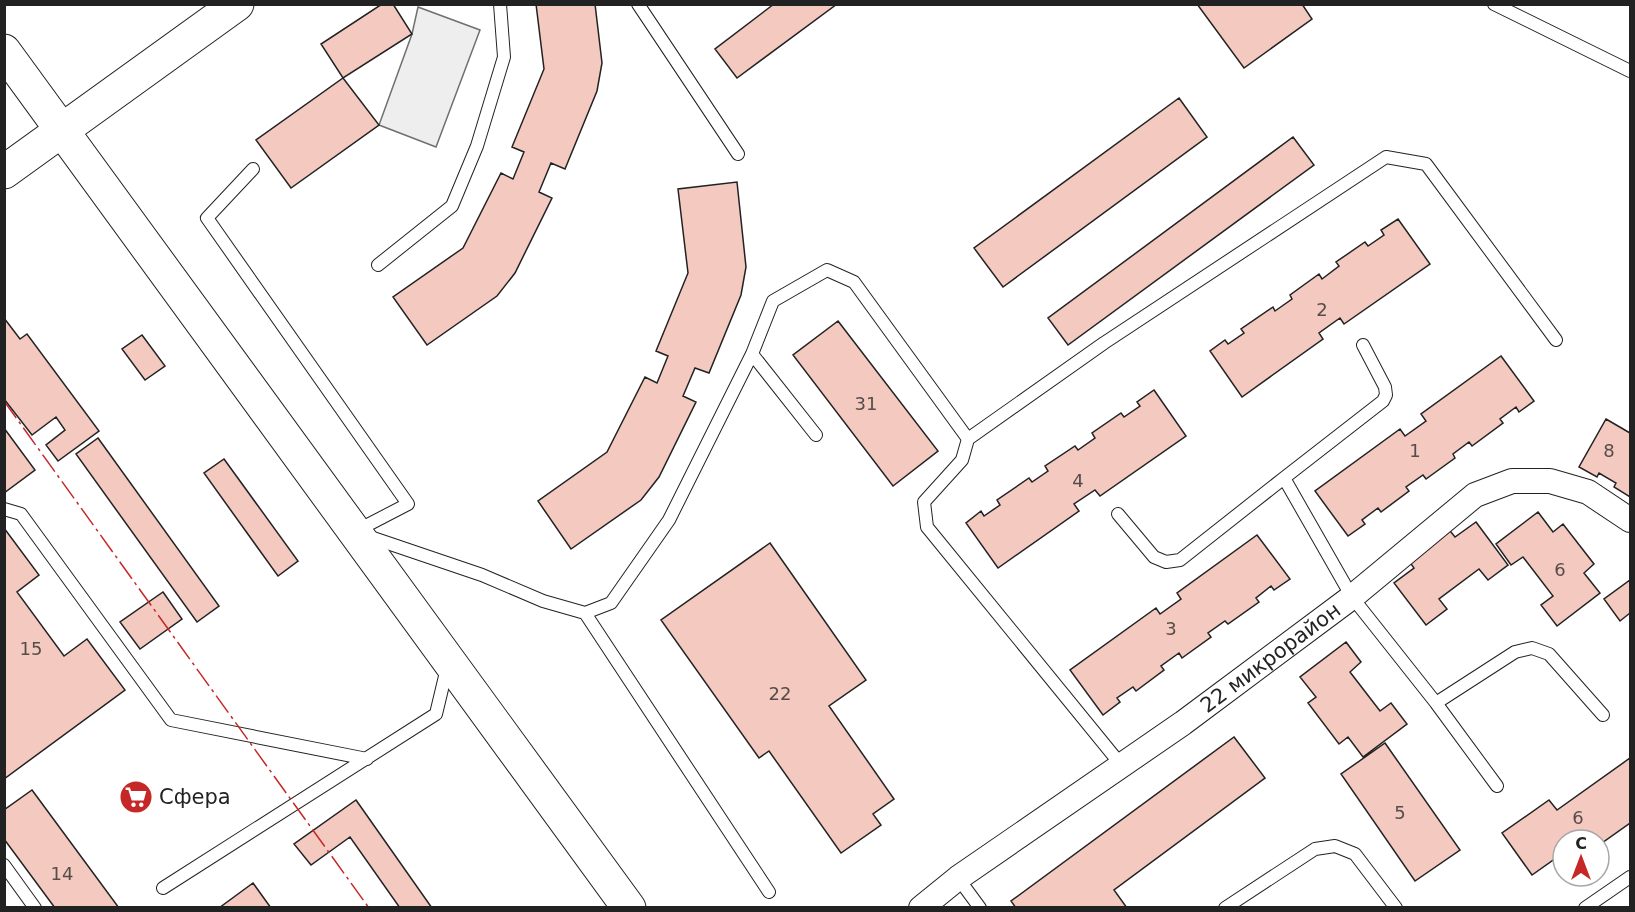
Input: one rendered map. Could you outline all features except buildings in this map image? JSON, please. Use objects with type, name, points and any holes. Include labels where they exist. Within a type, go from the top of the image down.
[{"type":"main road","points":[[4,172],[237,4]]},
{"type":"main road","points":[[4,51],[629,908]]},
{"type":"street","name":"22 микрорайон","points":[[921,908],[958,878],[1184,723],[1352,597],[1475,495],[1512,482],[1550,480],[1588,492],[1630,520]]},
{"type":"lane","points":[[378,264],[452,206],[477,146],[504,57],[500,4]]},
{"type":"lane","points":[[638,4],[738,154]]},
{"type":"lane","points":[[1494,4],[1630,71]]},
{"type":"lane","points":[[1122,765],[927,527],[924,502],[962,460],[968,439],[1104,344],[1386,157],[1426,164],[1556,340]]},
{"type":"lane","points":[[253,169],[207,218],[408,504],[355,532]]},
{"type":"lane","points":[[585,614],[611,603],[669,520],[752,354],[773,301],[827,270],[854,282],[968,439]]},
{"type":"lane","points":[[1118,514],[1154,557],[1166,562],[1180,560],[1383,401],[1386,395],[1385,387],[1363,345]]},
{"type":"lane","points":[[752,354],[816,435]]},
{"type":"lane","points":[[1284,478],[1352,597],[1436,703],[1497,786]]},
{"type":"lane","points":[[4,509],[21,514],[171,720],[367,759]]},
{"type":"lane","points":[[355,532],[482,575],[543,601],[585,614],[769,892]]},
{"type":"lane","points":[[1436,703],[1515,652],[1532,648],[1549,654],[1603,715]]},
{"type":"lane","points":[[163,888],[436,714],[449,661]]},
{"type":"lane","points":[[1225,908],[1315,849],[1335,846],[1355,854],[1396,908]]},
{"type":"lane","points":[[4,865],[35,908]]},
{"type":"lane","points":[[1585,908],[1630,877]]},
{"type":"lane","points":[[958,878],[980,908]]},
{"type":"shaded area","points":[[418,7],[480,30],[436,147],[379,125],[412,34]]},
{"type":"power","points":[[4,401],[369,908]]},
{"type":"place","name":"Сфера","points":[[136,797]]}]
